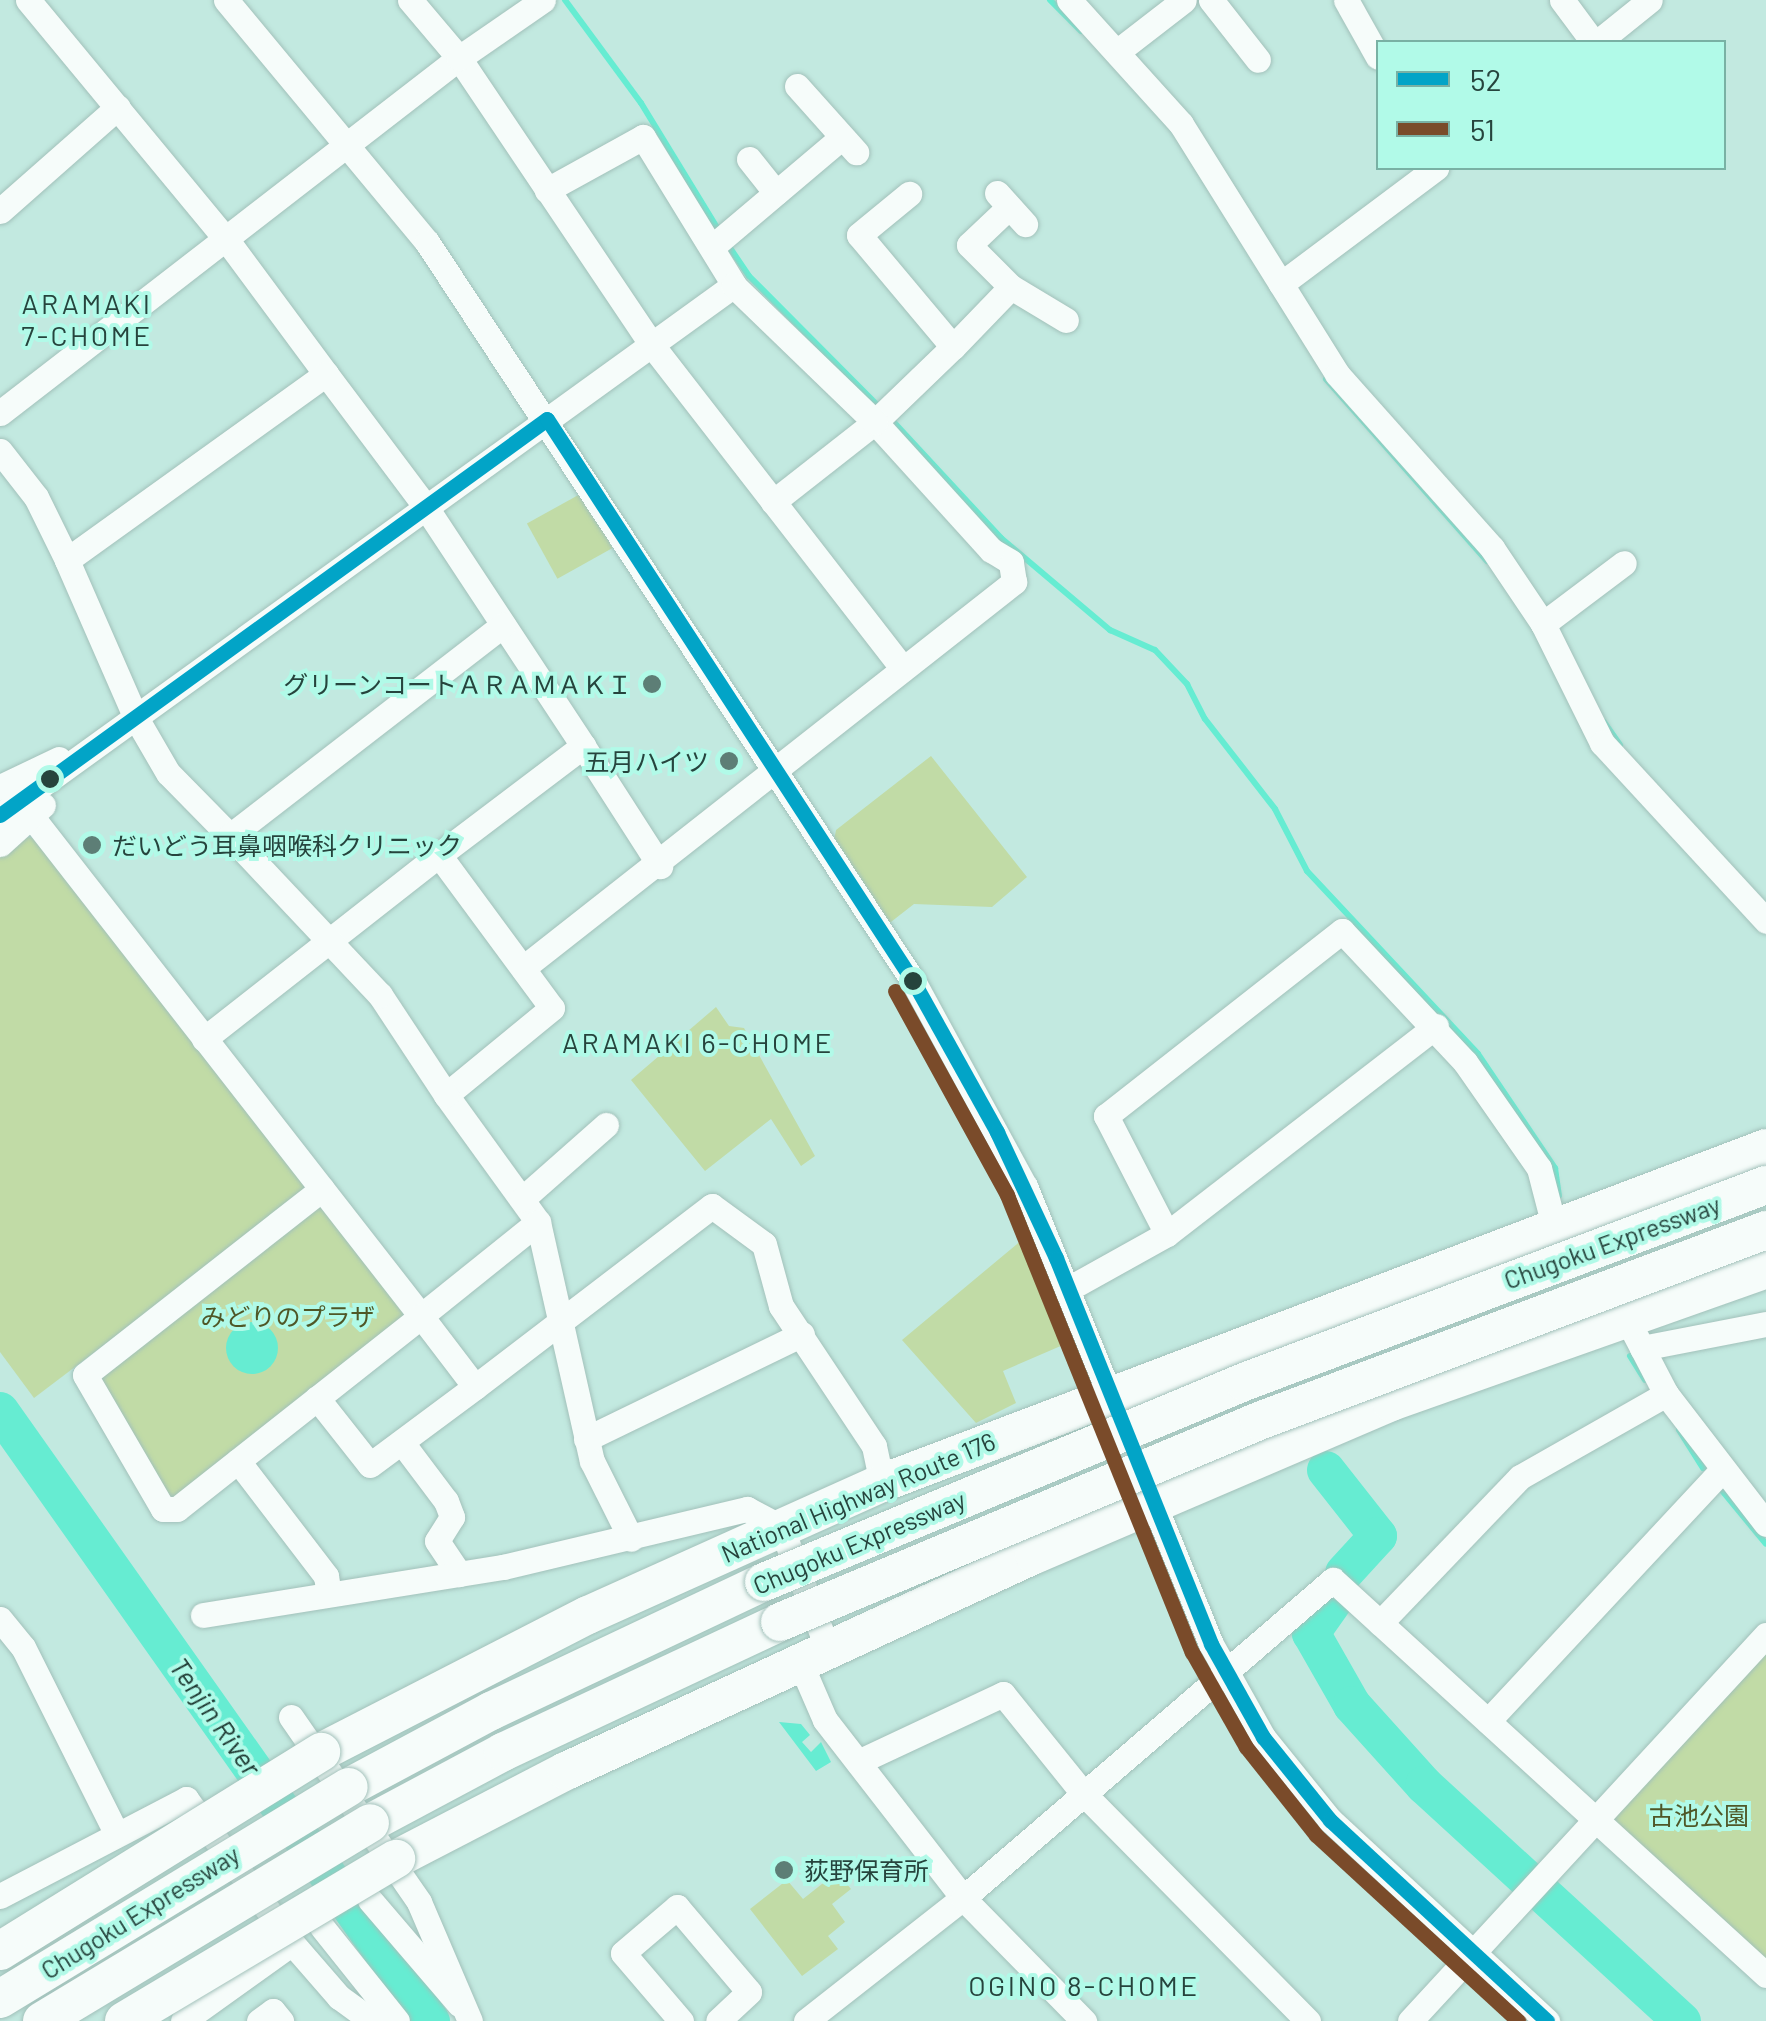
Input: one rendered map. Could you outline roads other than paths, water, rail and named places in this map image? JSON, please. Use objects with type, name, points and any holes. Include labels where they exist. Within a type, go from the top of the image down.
[{"type":"highway","name":"National Highway Route 176","points":[[0,1951],[219,1811],[320,1752],[467,1674],[882,1482],[1108,1393],[1766,1148]]},
{"type":"highway","name":"Chugoku Expressway","points":[[0,1999],[349,1787],[490,1711],[764,1582],[1244,1382],[1766,1185]]},
{"type":"highway","name":"Chugoku Expressway","points":[[42,2021],[370,1823],[503,1752],[780,1622],[1260,1421],[1766,1230]]},
{"type":"highway","points":[[154,2021],[396,1860],[813,1654],[1391,1402],[1635,1334],[1766,1269]]},
{"type":"highway","points":[[0,1920],[219,1811]]},
{"type":"highway","points":[[124,2021],[278,1939]]},
{"type":"street","points":[[28,0],[226,239],[425,506],[660,866]]},
{"type":"street","points":[[226,0],[427,242],[547,418],[950,1046],[1025,1186],[1153,1507],[1226,1672],[1309,1799],[1547,2021]]},
{"type":"street","points":[[410,0],[459,58],[650,344],[903,670]]},
{"type":"street","points":[[0,414],[345,144],[543,0]]},
{"type":"street","points":[[1069,0],[1118,51],[1197,146],[1348,388],[1492,548],[1544,624],[1602,743],[1766,921]]},
{"type":"street","points":[[1118,51],[1184,0]]},
{"type":"street","points":[[1211,0],[1248,56]]},
{"type":"street","points":[[1346,0],[1376,53]]},
{"type":"street","points":[[1562,0],[1591,40]]},
{"type":"street","points":[[1603,40],[1621,30],[1650,0]]},
{"type":"street","points":[[712,247],[776,193],[849,145],[796,86]]},
{"type":"street","points":[[0,211],[118,107]]},
{"type":"street","points":[[522,968],[660,866],[1014,582],[1011,562],[991,550],[875,422],[734,285],[643,138],[547,190]]},
{"type":"street","points":[[749,159],[776,193]]},
{"type":"street","points":[[1280,284],[1433,170]]},
{"type":"street","points":[[909,194],[853,228],[953,347]]},
{"type":"street","points":[[1010,208],[970,245],[1011,287],[1066,320]]},
{"type":"street","points":[[0,844],[13,805],[734,285]]},
{"type":"street","points":[[773,502],[875,422],[1011,287]]},
{"type":"street","points":[[67,560],[326,374]]},
{"type":"street","points":[[0,451],[36,497],[135,716],[168,773],[380,994],[446,1095],[538,1222],[586,1439],[631,1539]]},
{"type":"street","points":[[1544,624],[1624,563]]},
{"type":"street","points":[[230,836],[503,625]]},
{"type":"street","points":[[13,805],[98,741]]},
{"type":"street","points":[[204,1039],[328,938],[583,746]]},
{"type":"street","points":[[13,805],[204,1039],[475,1387]]},
{"type":"street","points":[[439,855],[522,968],[550,1015],[446,1095]]},
{"type":"street","points":[[1168,1234],[1106,1116],[1342,931],[1436,1026],[1539,1168],[1554,1226]]},
{"type":"street","points":[[1068,1290],[1168,1234],[1436,1026]]},
{"type":"street","points":[[522,1199],[606,1125]]},
{"type":"street","points":[[322,1189],[85,1375],[163,1509],[177,1509],[538,1222]]},
{"type":"street","points":[[318,1398],[370,1465],[403,1444],[712,1206],[764,1244],[781,1306],[802,1334],[834,1394],[874,1446],[882,1482]]},
{"type":"street","points":[[1766,1324],[1635,1334],[1666,1394],[1766,1524]]},
{"type":"street","points":[[586,1439],[802,1334]]},
{"type":"street","points":[[1380,1623],[1520,1477],[1666,1394]]},
{"type":"street","points":[[403,1444],[446,1501],[452,1517],[437,1541],[459,1574]]},
{"type":"street","points":[[238,1461],[326,1576],[329,1594]]},
{"type":"street","points":[[1488,1721],[1722,1470]]},
{"type":"street","points":[[203,1616],[459,1574],[631,1539],[746,1509],[781,1528],[813,1654],[825,1720],[962,1898],[1071,2017]]},
{"type":"street","points":[[806,2021],[962,1898],[1333,1580],[1766,1975]]},
{"type":"street","points":[[0,1619],[11,1649],[116,1833]]},
{"type":"street","points":[[1410,2021],[1766,1634]]},
{"type":"street","points":[[858,1762],[1002,1694],[1082,1792],[1308,2021]]},
{"type":"street","points":[[291,1717],[420,1902],[464,2013]]},
{"type":"street","points":[[0,1896],[186,1798],[278,1939],[339,1997],[372,2021]]},
{"type":"street","points":[[370,1900],[464,2013]]},
{"type":"street","points":[[681,2021],[622,1954],[677,1908],[749,1992],[722,2020]]},
{"type":"street","points":[[322,1927],[397,2021]]},
{"type":"street","points":[[183,2021],[278,1939]]},
{"type":"street","points":[[258,2021],[273,2011],[281,2021]]},
{"type":"waterway","points":[[565,0],[641,103],[719,231]]},
{"type":"waterway","points":[[1050,0],[1081,31]]},
{"type":"waterway","points":[[726,242],[749,276],[880,408]]},
{"type":"waterway","points":[[1326,379],[1487,561]]},
{"type":"waterway","points":[[889,417],[1001,538],[1110,630],[1155,650],[1187,684],[1205,719],[1275,809],[1307,871],[1478,1054],[1555,1168],[1559,1196]]},
{"type":"waterway","points":[[1604,722],[1620,745]]},
{"type":"waterway","points":[[1630,1356],[1645,1380]]},
{"type":"waterway","name":"Tenjin River","points":[[0,1411],[431,2021]]},
{"type":"waterway","points":[[1679,1430],[1703,1468]]},
{"type":"waterway","points":[[1326,1470],[1378,1536],[1344,1573]]},
{"type":"waterway","points":[[1720,1488],[1766,1544]]},
{"type":"waterway","points":[[1335,1599],[1311,1633],[1352,1705],[1424,1785],[1682,2021]]},
{"type":"place","name":"グリーンコートＡＲＡＭＡＫＩ","points":[[652,684]]},
{"type":"place","name":"五月ハイツ","points":[[729,761]]},
{"type":"place","name":"だいどう耳鼻咽喉科クリニック","points":[[92,845]]},
{"type":"place","name":"荻野保育所","points":[[784,1870]]},
{"type":"district","name":"ARAMAKI 7-CHOME","points":[[87,319]]},
{"type":"district","name":"ARAMAKI 6-CHOME","points":[[698,1042]]},
{"type":"district","name":"OGINO 8-CHOME","points":[[1084,1985]]},
{"type":"park label","name":"みどりのプラザ","points":[[288,1316]]},
{"type":"park label","name":"古池公園","points":[[1699,1815]]}]
